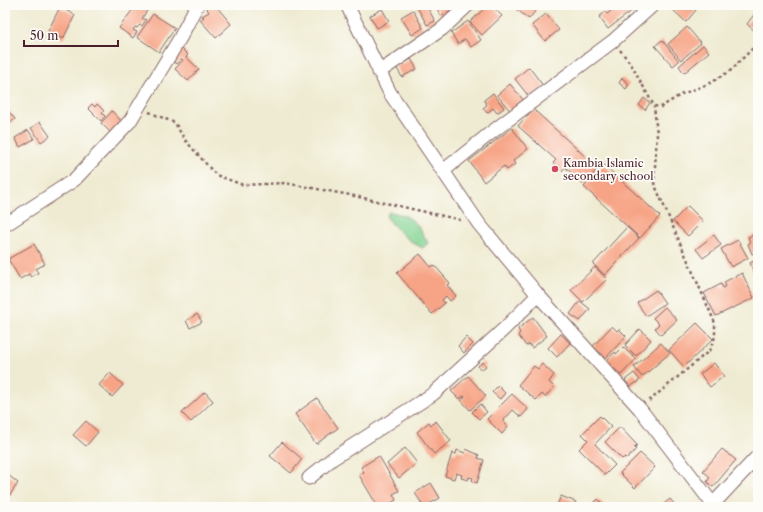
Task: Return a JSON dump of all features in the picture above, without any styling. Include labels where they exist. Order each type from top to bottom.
[{"type":"street","points":[[5,224],[74,180],[130,121],[180,38],[197,5]]},
{"type":"street","points":[[347,5],[390,93],[479,224],[538,295],[640,409],[714,506],[758,456]]},
{"type":"street","points":[[379,72],[442,29],[468,5]]},
{"type":"street","points":[[443,171],[488,135],[613,41],[653,5]]},
{"type":"street","points":[[309,478],[332,459],[433,394],[538,295]]},
{"type":"path","points":[[613,41],[631,64],[654,106],[657,134],[654,183],[715,323],[716,337],[709,351],[640,409]]},
{"type":"path","points":[[654,106],[661,107],[682,94],[708,84],[730,71],[757,44]]},
{"type":"path","points":[[138,108],[174,123],[185,140],[216,175],[243,185],[285,183],[350,195],[479,224]]},
{"type":"green space","points":[[389,212],[403,215],[413,221],[428,243],[423,248],[407,239],[386,216]]},
{"type":"building","points":[[136,5],[140,5],[147,11],[142,18],[146,20],[142,26],[140,25],[137,28],[135,27],[133,30],[137,32],[133,38],[119,28]]},
{"type":"building","points":[[211,5],[214,8],[216,6],[231,24],[216,38],[200,20],[204,17],[202,16],[209,12],[207,9]]},
{"type":"building","points":[[420,5],[426,5],[435,21],[427,25],[417,7]]},
{"type":"building","points":[[435,5],[456,5],[457,7],[441,16]]},
{"type":"building","points":[[488,5],[491,5],[502,16],[482,35],[470,22]]},
{"type":"building","points":[[519,5],[540,5],[529,19],[516,9]]},
{"type":"building","points":[[606,5],[638,6],[608,29],[599,17],[605,12],[607,14],[611,11]]},
{"type":"building","points":[[672,5],[691,5],[696,10],[686,22],[670,7]]},
{"type":"building","points":[[60,7],[75,15],[63,39],[48,31]]},
{"type":"building","points":[[382,9],[389,21],[377,28],[370,16]]},
{"type":"building","points":[[413,10],[423,28],[412,35],[401,17]]},
{"type":"building","points":[[756,12],[758,14],[758,34],[747,24]]},
{"type":"building","points":[[153,14],[175,28],[159,52],[137,37]]},
{"type":"building","points":[[546,14],[559,30],[545,41],[532,25]]},
{"type":"building","points":[[468,21],[481,40],[471,47],[465,39],[458,44],[451,33]]},
{"type":"building","points":[[687,27],[701,43],[681,60],[668,44]]},
{"type":"building","points":[[662,40],[679,61],[673,66],[655,46]]},
{"type":"building","points":[[703,45],[709,52],[684,73],[679,66]]},
{"type":"building","points":[[181,48],[188,55],[186,57],[199,69],[188,81],[175,69],[183,60],[181,59],[176,64],[171,59]]},
{"type":"building","points":[[411,59],[417,69],[402,77],[396,67]]},
{"type":"building","points":[[529,67],[544,87],[530,98],[515,79]]},
{"type":"building","points":[[622,78],[629,84],[626,89],[619,83]]},
{"type":"building","points":[[510,84],[525,102],[512,113],[497,95]]},
{"type":"building","points":[[493,93],[504,108],[497,113],[493,108],[487,113],[483,108],[487,105],[484,100]]},
{"type":"building","points":[[644,98],[650,103],[645,110],[639,105]]},
{"type":"building","points":[[92,104],[95,107],[97,104],[104,111],[102,113],[105,116],[101,121],[88,108]]},
{"type":"building","points":[[5,107],[15,119],[5,128]]},
{"type":"building","points":[[533,109],[598,168],[584,184],[565,167],[562,171],[553,163],[556,160],[518,126]]},
{"type":"building","points":[[112,111],[123,123],[112,134],[101,123]]},
{"type":"building","points":[[40,122],[50,136],[41,142],[31,128]]},
{"type":"building","points":[[512,128],[528,149],[513,161],[515,164],[507,170],[504,166],[484,182],[469,161]]},
{"type":"building","points":[[28,130],[34,139],[20,147],[15,138]]},
{"type":"building","points":[[604,165],[660,216],[640,238],[584,187]]},
{"type":"building","points":[[688,206],[703,221],[688,236],[673,221]]},
{"type":"building","points":[[627,227],[639,238],[605,275],[593,264]]},
{"type":"building","points":[[758,233],[758,252],[752,254],[748,244],[750,243],[748,237]]},
{"type":"building","points":[[714,235],[721,245],[703,258],[696,249]]},
{"type":"building","points":[[738,240],[748,258],[731,267],[721,249]]},
{"type":"building","points":[[34,244],[45,264],[36,269],[38,273],[31,277],[29,274],[20,279],[8,259]]},
{"type":"building","points":[[420,254],[431,267],[434,265],[450,283],[447,285],[456,296],[450,301],[446,296],[442,300],[445,303],[432,314],[397,273]]},
{"type":"building","points":[[758,259],[758,281],[750,263]]},
{"type":"building","points":[[595,267],[607,279],[583,302],[571,290]]},
{"type":"building","points":[[742,273],[754,298],[716,316],[704,293],[721,284],[723,288],[726,286],[724,282]]},
{"type":"building","points":[[656,290],[665,303],[646,316],[637,303]]},
{"type":"building","points":[[580,301],[590,309],[580,321],[570,314]]},
{"type":"building","points":[[665,307],[677,320],[661,335],[655,328],[659,324],[653,318]]},
{"type":"building","points":[[197,314],[202,322],[190,328],[186,321]]},
{"type":"building","points":[[533,317],[547,336],[532,348],[529,344],[526,346],[518,335],[520,333],[518,329]]},
{"type":"building","points":[[697,323],[713,339],[684,367],[669,350]]},
{"type":"building","points":[[612,326],[617,331],[619,329],[626,336],[606,358],[593,346]]},
{"type":"building","points":[[640,329],[651,340],[636,356],[625,345]]},
{"type":"building","points":[[561,334],[570,343],[557,357],[548,348]]},
{"type":"building","points":[[466,337],[473,344],[464,353],[458,346]]},
{"type":"building","points":[[661,343],[670,353],[642,377],[634,367]]},
{"type":"building","points":[[623,347],[636,359],[621,375],[606,361],[615,352],[616,354]]},
{"type":"building","points":[[483,362],[486,366],[481,370],[478,366]]},
{"type":"building","points":[[714,363],[724,376],[710,387],[700,374]]},
{"type":"building","points":[[542,364],[554,375],[549,382],[554,387],[545,397],[542,394],[536,400],[518,385],[534,366],[538,369]]},
{"type":"building","points":[[110,373],[123,385],[112,397],[99,385]]},
{"type":"building","points":[[634,373],[640,380],[630,387],[625,380]]},
{"type":"building","points":[[468,376],[486,396],[470,410],[461,400],[465,397],[464,396],[459,399],[451,391]]},
{"type":"building","points":[[498,386],[505,393],[500,399],[492,392]]},
{"type":"building","points":[[205,392],[213,401],[191,422],[182,413]]},
{"type":"building","points":[[512,394],[528,409],[521,417],[513,410],[503,421],[508,427],[502,434],[487,419]]},
{"type":"building","points":[[317,398],[338,428],[316,444],[295,414]]},
{"type":"building","points":[[480,404],[487,412],[479,419],[472,412]]},
{"type":"building","points":[[600,416],[611,427],[595,444],[615,465],[605,475],[579,449],[588,440],[582,434]]},
{"type":"building","points":[[86,421],[98,432],[86,446],[73,435]]},
{"type":"building","points":[[436,421],[451,441],[434,454],[417,432],[429,422],[431,425]]},
{"type":"building","points":[[620,427],[637,445],[634,448],[636,449],[627,459],[625,457],[622,459],[605,442]]},
{"type":"building","points":[[282,442],[302,459],[291,473],[270,456]]},
{"type":"building","points":[[405,448],[417,463],[399,478],[387,464]]},
{"type":"building","points":[[466,449],[479,455],[478,458],[484,460],[477,483],[472,481],[473,478],[469,477],[468,480],[461,478],[462,475],[456,473],[454,479],[445,476],[452,453],[456,454],[457,450],[465,453]]},
{"type":"building","points":[[722,449],[736,460],[713,487],[707,482],[710,477],[703,471]]},
{"type":"building","points":[[640,453],[655,467],[635,488],[620,473]]},
{"type":"building","points":[[379,456],[399,491],[393,494],[396,500],[388,505],[389,507],[378,507],[359,475],[364,472],[361,467]]},
{"type":"building","points":[[7,474],[18,483],[10,495],[5,492],[5,477]]},
{"type":"building","points":[[431,483],[440,498],[424,507],[415,493]]},
{"type":"building","points":[[561,496],[576,502],[573,507],[556,507]]},
{"type":"building","points":[[598,499],[606,507],[590,507]]},
{"type":"building","points":[[670,499],[677,507],[660,507]]},
{"type":"place","name":"Kambia Islamic secondary school","points":[[555,169]]}]
